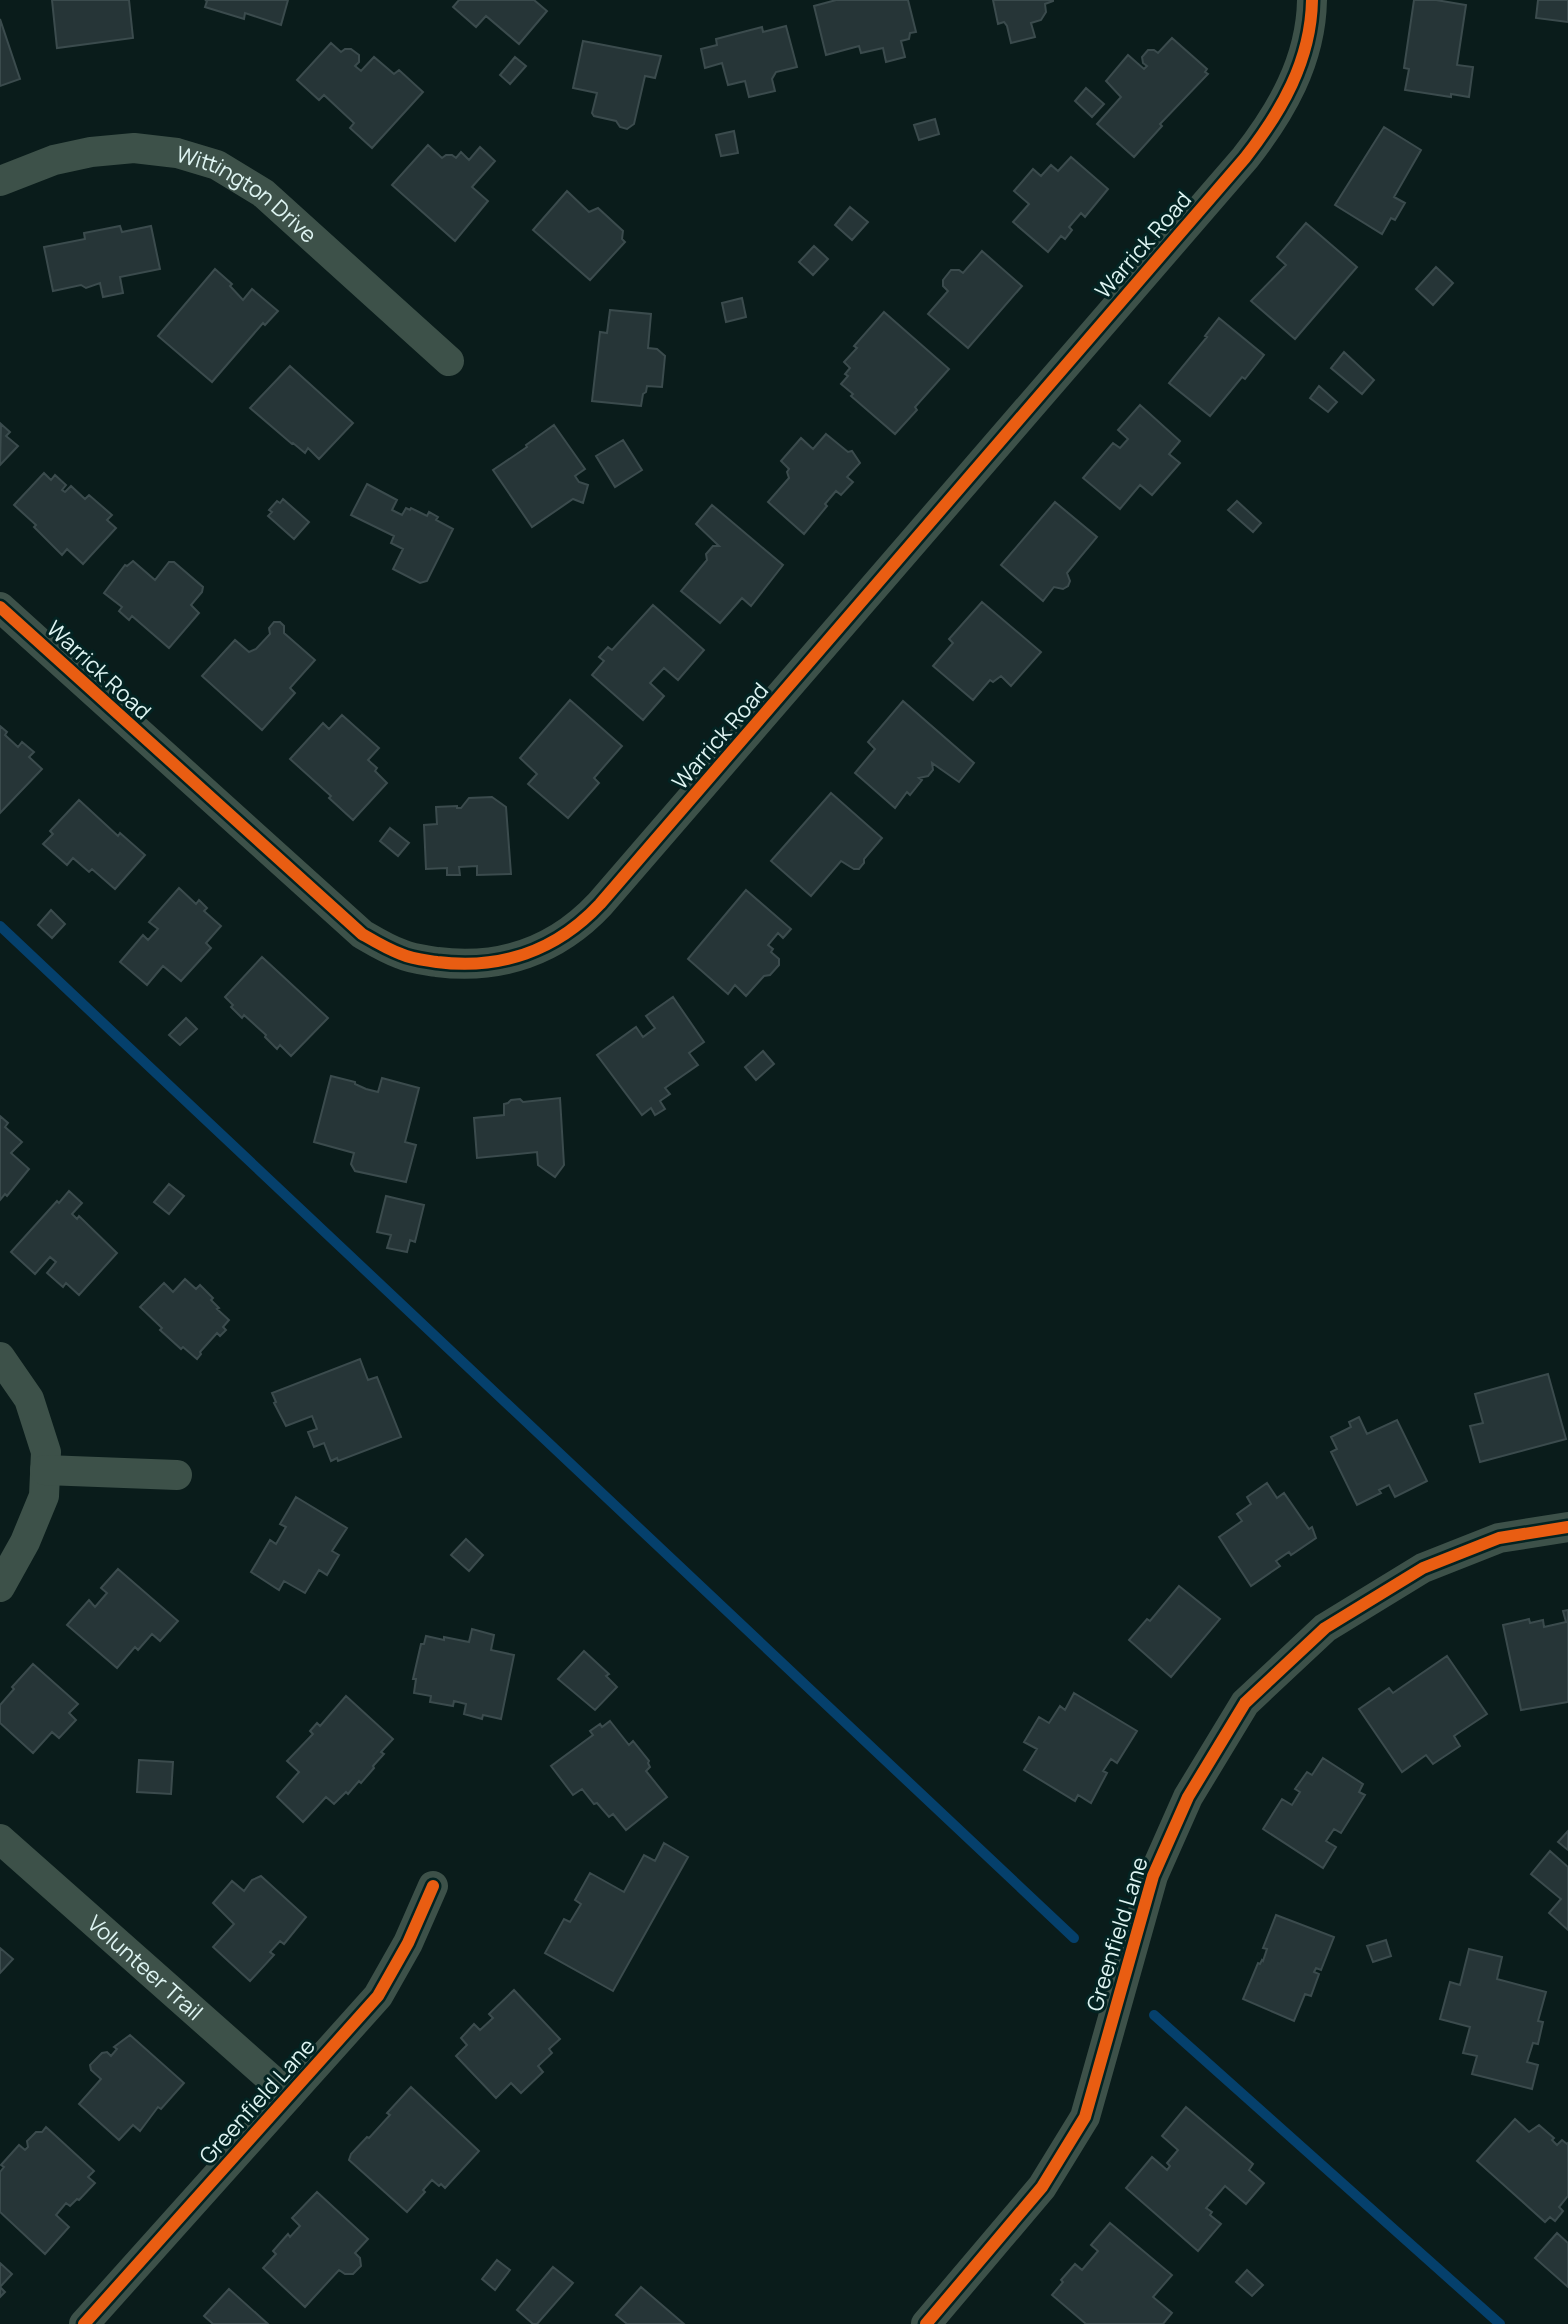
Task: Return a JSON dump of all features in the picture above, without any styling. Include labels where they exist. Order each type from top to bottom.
[{"type":"street","name":"Warrick Road","points":[[0,607],[362,934],[400,954],[463,965],[505,961],[540,949],[585,920],[600,904],[1245,158],[1274,121],[1293,85],[1307,39],[1312,0]]},
{"type":"street","name":"Wittington Drive","points":[[0,181],[54,160],[91,152],[134,148],[177,153],[217,165],[263,193],[449,361]]},
{"type":"street","points":[[0,1357],[29,1399],[46,1452],[44,1496],[25,1542],[0,1587]]},
{"type":"street","points":[[45,1470],[177,1475]]},
{"type":"street","name":"Greenfield Lane","points":[[926,2324],[1042,2187],[1085,2117],[1153,1876],[1188,1797],[1245,1703],[1325,1628],[1423,1568],[1499,1538],[1568,1527]]},
{"type":"street","name":"Volunteer Trail","points":[[0,1839],[289,2095]]},
{"type":"street","name":"Greenfield Lane","points":[[84,2324],[378,1996],[408,1943],[433,1886]]},
{"type":"building","points":[[52,0],[129,0],[133,38],[57,48]]},
{"type":"building","points":[[205,0],[288,0],[281,25],[245,13],[244,19],[205,7]]},
{"type":"building","points":[[459,0],[534,0],[547,11],[519,44],[486,16],[476,27],[453,7]]},
{"type":"building","points":[[836,0],[908,0],[916,32],[910,33],[909,39],[901,41],[905,57],[886,62],[883,48],[861,53],[859,46],[826,55],[814,6]]},
{"type":"building","points":[[993,0],[1053,1],[1045,4],[1046,12],[1041,20],[1031,23],[1035,37],[1011,43],[1007,26],[1004,22],[998,24]]},
{"type":"building","points":[[1414,0],[1466,5],[1457,65],[1473,67],[1469,97],[1405,90],[1409,69],[1404,68]]},
{"type":"building","points":[[1538,0],[1568,0],[1568,22],[1536,18]]},
{"type":"building","points":[[0,19],[20,79],[0,86]]},
{"type":"building","points":[[786,26],[797,67],[776,72],[772,79],[775,91],[749,97],[745,81],[728,85],[722,63],[705,68],[701,49],[717,45],[716,39],[762,27],[763,32]]},
{"type":"building","points":[[1172,38],[1207,69],[1205,72],[1208,74],[1160,124],[1162,126],[1134,157],[1097,124],[1121,97],[1106,81],[1128,55],[1144,69],[1147,66],[1142,57],[1148,50],[1158,53]]},
{"type":"building","points":[[583,41],[661,56],[655,78],[645,76],[634,124],[627,129],[620,127],[616,121],[594,116],[597,93],[573,88]]},
{"type":"building","points":[[331,43],[341,52],[351,49],[359,55],[355,66],[361,71],[374,57],[394,74],[399,70],[423,92],[372,148],[350,128],[354,123],[324,95],[319,100],[297,80]]},
{"type":"building","points":[[515,57],[526,66],[510,84],[500,75]]},
{"type":"building","points":[[1086,88],[1104,104],[1092,117],[1075,101]]},
{"type":"building","points":[[935,119],[939,134],[919,140],[914,125]]},
{"type":"building","points":[[1384,127],[1421,150],[1394,197],[1405,203],[1382,234],[1335,205]]},
{"type":"building","points":[[734,131],[738,153],[721,156],[716,135]]},
{"type":"building","points":[[428,145],[442,158],[452,155],[456,158],[461,152],[469,160],[480,147],[495,161],[472,187],[488,201],[455,241],[392,185]]},
{"type":"building","points":[[1071,157],[1108,189],[1085,217],[1081,213],[1069,227],[1072,230],[1065,239],[1061,236],[1048,252],[1013,222],[1029,204],[1014,191],[1033,169],[1041,176],[1051,165],[1058,171]]},
{"type":"building","points":[[567,191],[589,212],[598,208],[623,231],[622,239],[625,242],[590,280],[533,230]]},
{"type":"building","points":[[850,207],[868,222],[852,240],[835,225]]},
{"type":"building","points":[[1306,223],[1357,267],[1295,339],[1251,301],[1286,265],[1277,257]]},
{"type":"building","points":[[120,226],[122,232],[151,226],[160,269],[120,277],[123,293],[103,297],[100,283],[86,288],[81,285],[53,291],[44,247],[85,239],[84,233]]},
{"type":"building","points":[[814,246],[828,259],[813,275],[799,262]]},
{"type":"building","points":[[982,251],[1022,286],[968,348],[928,314],[948,291],[943,286],[943,280],[951,270],[963,273]]},
{"type":"building","points":[[1436,267],[1453,283],[1433,305],[1416,289]]},
{"type":"building","points":[[215,269],[232,284],[230,286],[243,300],[252,289],[278,311],[265,325],[263,323],[212,382],[158,336]]},
{"type":"building","points":[[742,298],[746,317],[726,322],[722,303]]},
{"type":"building","points":[[610,310],[651,314],[648,348],[657,349],[665,356],[662,387],[647,386],[641,406],[592,401],[600,332],[607,333]]},
{"type":"building","points":[[884,312],[949,369],[895,434],[841,384],[850,368],[844,362]]},
{"type":"building","points":[[1219,318],[1264,355],[1210,416],[1169,383]]},
{"type":"building","points":[[1344,352],[1374,380],[1362,394],[1331,368]]},
{"type":"building","points":[[290,366],[353,423],[319,459],[308,448],[305,453],[292,444],[250,408]]},
{"type":"building","points":[[1319,386],[1337,402],[1328,412],[1310,398]]},
{"type":"building","points":[[1140,405],[1180,441],[1169,454],[1180,463],[1152,495],[1140,485],[1120,509],[1083,478],[1113,443],[1120,448],[1128,439],[1118,430]]},
{"type":"building","points":[[1,424],[10,432],[6,436],[18,446],[0,465]]},
{"type":"building","points":[[554,425],[585,469],[575,476],[579,482],[588,485],[583,503],[573,499],[532,527],[493,470]]},
{"type":"building","points":[[826,434],[848,452],[852,451],[860,463],[847,477],[853,482],[841,495],[836,491],[804,534],[768,502],[789,478],[789,469],[781,461],[801,438],[813,449]]},
{"type":"building","points":[[623,440],[642,470],[615,487],[596,456]]},
{"type":"building","points":[[44,473],[51,480],[55,475],[66,485],[62,490],[65,492],[71,486],[85,499],[89,495],[112,515],[107,520],[116,528],[83,564],[67,549],[62,555],[14,505]]},
{"type":"building","points":[[367,484],[397,500],[392,510],[402,515],[406,508],[427,516],[429,512],[438,517],[436,520],[453,529],[427,581],[420,583],[393,569],[403,549],[391,543],[394,536],[351,515]]},
{"type":"building","points":[[283,499],[309,522],[294,539],[268,516],[272,512],[269,510]]},
{"type":"building","points":[[1237,501],[1261,523],[1253,532],[1228,510]]},
{"type":"building","points":[[1055,502],[1097,537],[1067,573],[1068,586],[1063,589],[1054,587],[1043,601],[1001,565]]},
{"type":"building","points":[[712,505],[783,565],[751,606],[742,598],[720,623],[681,591],[707,560],[706,554],[713,546],[719,546],[696,524]]},
{"type":"building","points":[[133,561],[155,580],[169,562],[174,562],[203,587],[191,605],[199,613],[169,648],[132,616],[129,620],[119,611],[122,607],[104,593],[125,565]]},
{"type":"building","points":[[982,602],[1041,652],[1011,686],[1001,676],[993,682],[990,680],[973,700],[933,666],[953,643],[949,639]]},
{"type":"building","points":[[653,605],[704,650],[678,680],[664,668],[650,683],[664,696],[643,720],[592,675],[604,661],[599,657],[608,647],[612,650]]},
{"type":"building","points":[[274,622],[280,622],[284,633],[315,660],[290,688],[295,693],[262,730],[202,676],[235,640],[249,652],[256,649],[270,634],[269,628]]},
{"type":"building","points":[[570,700],[622,746],[594,778],[599,783],[568,818],[528,784],[537,774],[520,758]]},
{"type":"building","points":[[903,701],[974,763],[959,782],[932,763],[933,770],[928,776],[919,778],[922,780],[910,795],[907,792],[895,808],[855,773],[875,749],[868,742]]},
{"type":"building","points":[[342,715],[379,748],[368,760],[387,783],[353,820],[290,759],[323,723],[329,729]]},
{"type":"building","points":[[0,726],[18,747],[22,742],[34,752],[29,757],[42,769],[0,813]]},
{"type":"building","points":[[831,793],[882,838],[859,869],[841,861],[811,896],[771,861]]},
{"type":"building","points":[[492,797],[506,807],[511,874],[477,875],[477,866],[459,867],[460,875],[447,875],[447,868],[426,869],[424,825],[437,824],[436,807],[461,808],[469,798]]},
{"type":"building","points":[[79,800],[118,836],[120,833],[145,855],[115,889],[92,869],[89,872],[73,858],[67,865],[43,844],[53,834],[50,831]]},
{"type":"building","points":[[390,828],[409,843],[398,856],[380,841]]},
{"type":"building","points":[[179,888],[196,904],[199,900],[207,908],[204,911],[221,926],[206,943],[211,948],[181,981],[163,966],[147,985],[120,962],[143,935],[148,940],[158,929],[149,922]]},
{"type":"building","points":[[746,890],[791,929],[783,938],[778,933],[768,945],[779,959],[779,965],[746,996],[735,985],[728,994],[688,959]]},
{"type":"building","points":[[51,910],[65,924],[52,938],[38,925]]},
{"type":"building","points":[[262,957],[328,1018],[291,1056],[280,1045],[277,1049],[244,1015],[242,1018],[225,997]]},
{"type":"building","points":[[673,997],[704,1042],[689,1053],[698,1065],[665,1088],[670,1094],[660,1101],[665,1109],[655,1115],[651,1108],[642,1115],[597,1055],[636,1027],[643,1037],[655,1028],[646,1016]]},
{"type":"building","points":[[186,1018],[197,1029],[180,1045],[169,1035]]},
{"type":"building","points":[[763,1051],[774,1064],[756,1080],[745,1067]]},
{"type":"building","points":[[331,1076],[378,1092],[382,1078],[419,1088],[405,1142],[416,1145],[406,1182],[355,1171],[351,1164],[354,1153],[314,1142]]},
{"type":"building","points":[[560,1098],[564,1165],[555,1177],[538,1165],[537,1152],[477,1158],[474,1118],[504,1115],[504,1104],[511,1100],[520,1099],[523,1102]]},
{"type":"building","points":[[0,1116],[8,1123],[5,1127],[22,1142],[11,1153],[29,1169],[0,1200]]},
{"type":"building","points":[[169,1184],[184,1196],[169,1214],[154,1202]]},
{"type":"building","points":[[69,1191],[82,1203],[72,1214],[77,1219],[79,1216],[117,1253],[79,1295],[66,1283],[63,1287],[47,1273],[56,1262],[50,1257],[35,1274],[11,1252]]},
{"type":"building","points":[[386,1196],[424,1205],[415,1242],[410,1240],[407,1252],[387,1248],[391,1235],[377,1232]]},
{"type":"building","points":[[185,1279],[196,1289],[200,1285],[229,1320],[223,1327],[226,1330],[220,1336],[217,1333],[197,1359],[160,1330],[162,1328],[140,1307],[164,1283],[173,1292]]},
{"type":"building","points":[[360,1359],[368,1380],[377,1377],[401,1437],[331,1461],[324,1443],[314,1447],[308,1432],[317,1429],[312,1416],[286,1426],[272,1393]]},
{"type":"building","points":[[1548,1374],[1566,1439],[1480,1462],[1470,1426],[1483,1423],[1475,1394]]},
{"type":"building","points":[[1359,1417],[1367,1434],[1397,1420],[1427,1481],[1395,1497],[1389,1485],[1379,1490],[1381,1493],[1357,1505],[1331,1452],[1337,1449],[1331,1437],[1351,1427],[1349,1422]]},
{"type":"building","points":[[1267,1483],[1277,1498],[1284,1493],[1309,1529],[1312,1527],[1316,1538],[1276,1561],[1280,1566],[1251,1586],[1219,1537],[1242,1521],[1237,1514],[1251,1504],[1247,1497]]},
{"type":"building","points":[[296,1497],[347,1528],[332,1551],[339,1555],[327,1575],[319,1570],[305,1593],[284,1581],[279,1590],[251,1572],[270,1540],[276,1544],[286,1527],[280,1524]]},
{"type":"building","points":[[466,1539],[483,1555],[469,1571],[451,1555]]},
{"type":"building","points":[[118,1569],[178,1621],[160,1641],[152,1634],[138,1650],[135,1647],[117,1668],[67,1625],[89,1600],[95,1607],[107,1593],[101,1588]]},
{"type":"building","points":[[1179,1586],[1220,1619],[1171,1677],[1129,1640],[1147,1619],[1150,1621]]},
{"type":"building","points":[[1568,1610],[1568,1702],[1521,1710],[1503,1625],[1529,1619],[1530,1623],[1543,1620],[1544,1627],[1566,1622],[1563,1611]]},
{"type":"building","points":[[472,1629],[494,1635],[491,1650],[514,1655],[501,1719],[483,1715],[482,1719],[464,1714],[466,1704],[454,1701],[453,1706],[430,1702],[431,1696],[414,1693],[416,1679],[413,1679],[421,1644],[424,1644],[426,1636],[469,1642]]},
{"type":"building","points":[[584,1651],[609,1674],[606,1676],[617,1687],[595,1710],[558,1679]]},
{"type":"building","points":[[1447,1656],[1487,1714],[1454,1736],[1460,1746],[1433,1764],[1426,1755],[1402,1772],[1359,1709],[1389,1688],[1393,1693]]},
{"type":"building","points":[[33,1664],[78,1704],[69,1713],[76,1720],[59,1738],[52,1732],[33,1753],[0,1723],[0,1705]]},
{"type":"building","points":[[1074,1693],[1137,1731],[1117,1763],[1111,1759],[1103,1771],[1107,1773],[1091,1803],[1078,1795],[1075,1801],[1024,1770],[1037,1749],[1024,1742],[1039,1717],[1049,1723],[1060,1706],[1065,1710]]},
{"type":"building","points":[[346,1696],[393,1739],[361,1783],[359,1781],[334,1804],[326,1797],[303,1822],[277,1797],[299,1772],[287,1761],[313,1734],[310,1731],[317,1723],[320,1726]]},
{"type":"building","points":[[610,1721],[629,1745],[633,1741],[649,1761],[650,1767],[646,1771],[667,1797],[626,1830],[613,1814],[609,1817],[582,1789],[573,1795],[551,1766],[593,1735],[590,1731]]},
{"type":"building","points":[[1323,1758],[1363,1784],[1359,1792],[1365,1795],[1341,1833],[1334,1829],[1326,1841],[1336,1847],[1323,1868],[1263,1829],[1282,1799],[1292,1805],[1300,1792],[1295,1789],[1307,1772],[1312,1775]]},
{"type":"building","points":[[139,1760],[173,1762],[171,1794],[137,1792]]},
{"type":"building","points":[[1568,1831],[1568,1850],[1558,1842]]},
{"type":"building","points":[[664,1843],[688,1857],[613,1991],[545,1953],[564,1919],[570,1922],[581,1904],[575,1900],[590,1873],[624,1892],[644,1855],[655,1861]]},
{"type":"building","points":[[1550,1851],[1568,1867],[1568,1930],[1549,1913],[1561,1899],[1531,1874]]},
{"type":"building","points":[[261,1876],[306,1917],[284,1944],[280,1941],[270,1952],[274,1955],[250,1981],[213,1947],[234,1924],[213,1903],[232,1881],[244,1891],[252,1880]]},
{"type":"building","points":[[1276,1915],[1334,1937],[1321,1970],[1316,1968],[1314,1972],[1319,1974],[1311,1996],[1305,1994],[1294,2021],[1243,1999],[1258,1963],[1263,1961],[1267,1949],[1263,1948]]},
{"type":"building","points":[[1386,1940],[1391,1956],[1373,1962],[1367,1946]]},
{"type":"building","points":[[0,1948],[13,1959],[0,1973]]},
{"type":"building","points":[[1469,1949],[1502,1957],[1497,1979],[1546,1992],[1538,2021],[1543,2022],[1538,2044],[1533,2043],[1527,2062],[1538,2065],[1532,2089],[1472,2074],[1477,2056],[1463,2053],[1470,2027],[1440,2019],[1450,1982],[1460,1985]]},
{"type":"building","points":[[514,1990],[560,2039],[549,2049],[552,2053],[538,2066],[543,2072],[521,2093],[511,2083],[496,2098],[456,2056],[467,2045],[461,2038],[474,2024],[480,2030],[493,2018],[489,2014]]},
{"type":"building","points":[[130,2035],[184,2083],[161,2109],[158,2107],[140,2131],[133,2125],[119,2140],[79,2104],[101,2079],[90,2065],[102,2053],[107,2052],[111,2056],[117,2049],[114,2047]]},
{"type":"building","points":[[411,2087],[479,2151],[445,2188],[432,2180],[407,2212],[349,2160]]},
{"type":"building","points":[[1186,2107],[1253,2164],[1249,2170],[1264,2183],[1246,2204],[1225,2186],[1206,2208],[1221,2224],[1198,2251],[1126,2188],[1152,2157],[1167,2170],[1170,2166],[1167,2163],[1178,2150],[1162,2136]]},
{"type":"building","points":[[1515,2119],[1529,2132],[1539,2125],[1554,2138],[1552,2140],[1557,2145],[1562,2140],[1568,2143],[1568,2196],[1559,2207],[1563,2211],[1555,2221],[1550,2217],[1545,2222],[1477,2161]]},
{"type":"building","points":[[46,2127],[94,2171],[88,2177],[95,2183],[79,2200],[70,2206],[66,2203],[56,2215],[69,2227],[45,2254],[0,2212],[0,2172],[4,2167],[1,2165],[19,2145],[25,2150],[27,2141]]},
{"type":"building","points":[[317,2192],[368,2239],[355,2253],[360,2258],[361,2266],[353,2274],[339,2270],[305,2307],[263,2268],[276,2254],[273,2251],[300,2226],[292,2218]]},
{"type":"building","points":[[1110,2223],[1172,2275],[1153,2297],[1172,2313],[1163,2324],[1086,2324],[1052,2295],[1075,2264],[1082,2270],[1098,2251],[1091,2245]]},
{"type":"building","points":[[1557,2233],[1568,2243],[1568,2287],[1535,2258]]},
{"type":"building","points":[[497,2260],[510,2270],[495,2290],[482,2279]]},
{"type":"building","points":[[0,2263],[12,2274],[0,2287]]},
{"type":"building","points":[[553,2267],[573,2283],[537,2324],[533,2324],[517,2310]]},
{"type":"building","points":[[1247,2270],[1263,2285],[1252,2296],[1236,2282]]},
{"type":"building","points":[[641,2287],[684,2324],[627,2324],[616,2315]]},
{"type":"building","points":[[229,2289],[268,2324],[213,2324],[204,2316]]},
{"type":"waterway","points":[[0,926],[1074,1938]]},
{"type":"waterway","points":[[1154,2015],[1500,2324]]},
{"type":"cycle path","points":[[0,607],[362,934],[410,957],[460,964],[505,960],[546,945],[565,934],[600,904],[1245,158],[1292,85],[1306,44],[1312,0]]},
{"type":"cycle path","points":[[926,2324],[1042,2187],[1085,2117],[1153,1876],[1188,1797],[1245,1703],[1325,1628],[1423,1568],[1499,1538],[1568,1527]]},
{"type":"cycle path","points":[[84,2324],[378,1996],[408,1943],[433,1886]]}]
